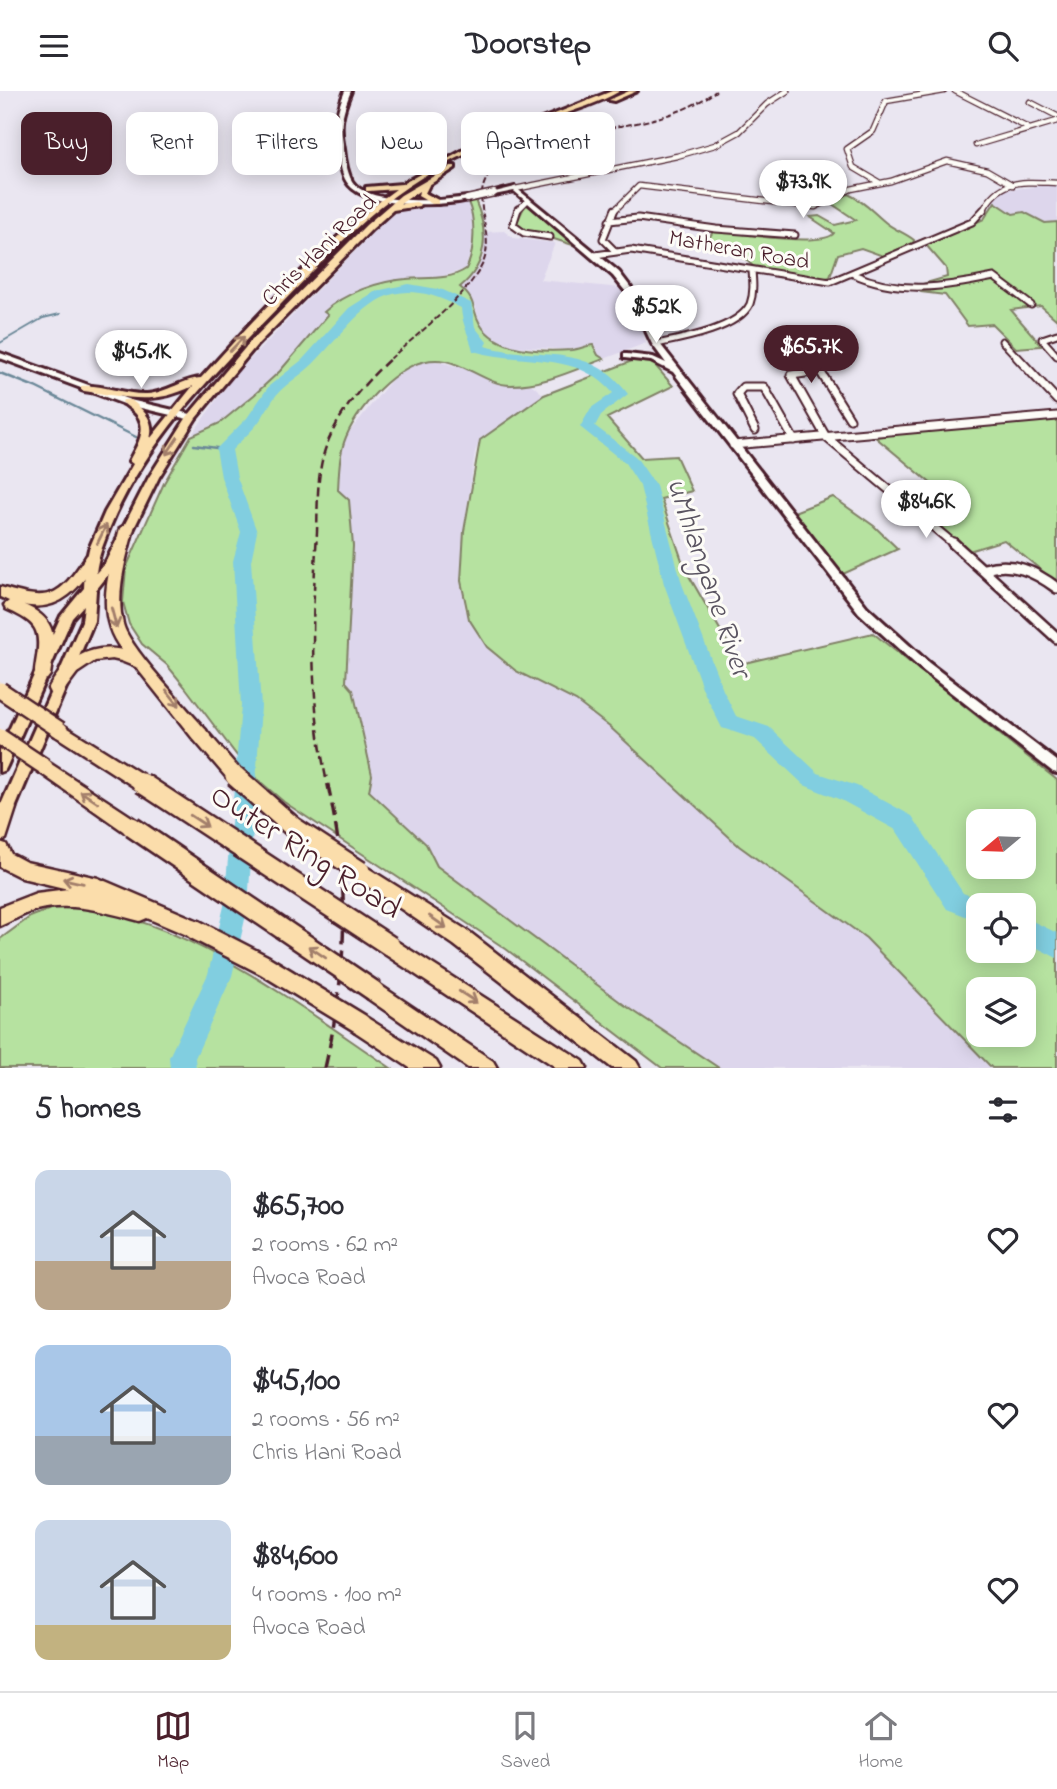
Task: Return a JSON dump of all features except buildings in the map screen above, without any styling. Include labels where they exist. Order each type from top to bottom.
[{"type":"highway","points":[[127,528],[114,578],[111,610],[121,639],[178,705],[228,772],[277,818],[461,938],[629,1068]]},
{"type":"highway","points":[[0,592],[26,601],[50,601],[76,583],[92,558]]},
{"type":"highway","points":[[0,600],[36,615],[45,627],[48,638],[42,675]]},
{"type":"highway","points":[[57,689],[68,670],[94,655],[117,654],[142,664]]},
{"type":"highway","name":"Outer Ring Road","points":[[0,690],[576,1068]]},
{"type":"highway","points":[[0,737],[486,1068]]},
{"type":"highway","points":[[0,833],[7,807]]},
{"type":"highway","points":[[0,850],[5,860],[22,870],[98,887],[187,926],[264,965],[429,1068]]},
{"type":"highway","points":[[0,917],[29,902],[62,895],[99,901],[187,926]]},
{"type":"main road","name":"Chris Hani Road","points":[[129,481],[175,413],[205,377],[362,218],[389,196],[474,149],[617,91]]},
{"type":"main road","name":"Chris Hani Road","points":[[0,767],[67,616],[110,565],[167,454],[192,417],[253,344],[402,199],[480,155],[634,91]]},
{"type":"main road","points":[[427,183],[421,194],[435,202]]},
{"type":"main road","points":[[362,218],[372,200],[367,191],[407,184]]},
{"type":"main road","points":[[389,209],[416,204]]},
{"type":"main road","points":[[84,388],[147,397],[173,391],[205,377]]},
{"type":"main road","points":[[0,825],[88,621],[92,558],[129,481],[148,426],[141,413],[127,402]]},
{"type":"street","points":[[348,91],[338,126],[349,182],[367,191],[416,204],[439,205],[715,145],[739,132],[767,104],[787,91]]},
{"type":"street","points":[[880,183],[853,167],[847,153],[849,147],[873,131],[886,101],[944,91]]},
{"type":"street","points":[[955,91],[1028,128]]},
{"type":"street","points":[[1030,102],[1057,118]]},
{"type":"street","points":[[976,145],[1057,118]]},
{"type":"street","points":[[614,250],[602,236],[629,192],[639,186],[808,208],[820,206],[851,189],[880,183],[947,161],[987,170],[1013,185],[1057,183]]},
{"type":"street","name":"Matheran Road","points":[[595,255],[614,250],[631,250],[824,282],[853,274],[972,222],[985,212],[993,193],[1013,185]]},
{"type":"street","points":[[515,189],[616,274],[634,297],[656,344],[676,371],[872,619],[925,666],[1057,768]]},
{"type":"street","points":[[402,199],[435,202],[463,200]]},
{"type":"street","points":[[528,200],[518,208],[513,225],[524,233],[550,237]]},
{"type":"street","points":[[609,221],[638,218],[716,229],[795,235]]},
{"type":"street","points":[[656,344],[681,339],[741,316],[752,296],[752,271]]},
{"type":"street","points":[[853,274],[883,287],[921,289],[994,277],[1031,305]]},
{"type":"street","points":[[1057,334],[1042,339],[1057,356]]},
{"type":"street","points":[[1002,341],[1057,400]]},
{"type":"street","points":[[0,355],[127,402],[192,417]]},
{"type":"street","points":[[627,356],[653,359],[676,371]]},
{"type":"street","points":[[850,419],[820,371],[792,373],[791,377],[826,437],[984,569],[1057,638]]},
{"type":"street","points":[[755,430],[737,394],[743,387],[759,384],[764,387],[794,440]]},
{"type":"street","points":[[733,445],[1057,416]]},
{"type":"street","points":[[984,569],[998,566],[1027,568],[1057,588]]},
{"type":"shaded area","points":[[1057,184],[1057,252],[989,208],[994,198],[1006,190]]},
{"type":"shaded area","points":[[468,202],[472,211],[473,241],[466,269],[325,312],[328,314],[280,371],[220,423],[191,436],[232,378],[391,214],[408,208]]},
{"type":"shaded area","points":[[504,231],[513,238],[555,243],[540,280],[621,288],[635,312],[646,343],[604,359],[598,355],[595,346],[571,350],[513,346],[496,342],[480,324],[475,305],[459,287],[483,258],[484,232]]},
{"type":"shaded area","points":[[433,360],[474,371],[501,385],[531,384],[544,395],[480,440],[475,452],[464,531],[461,581],[465,609],[479,637],[495,655],[516,671],[576,701],[611,728],[739,846],[866,938],[966,1041],[966,1047],[972,1047],[992,1068],[719,1068],[623,1004],[437,866],[426,844],[369,791],[346,682],[353,546],[349,500],[338,490],[339,459],[346,436],[393,378],[413,364]]},
{"type":"green space","points":[[848,194],[914,240],[913,243],[883,256],[861,248],[838,254],[830,277],[822,279],[755,268],[730,245],[708,240],[714,230],[778,238],[827,237],[834,233],[810,217],[819,216],[835,225],[856,220],[832,204]]},
{"type":"green space","points":[[475,200],[480,212],[483,247],[476,268],[460,287],[471,301],[480,324],[497,340],[509,345],[547,351],[572,350],[593,345],[598,355],[604,359],[547,380],[511,385],[495,382],[446,361],[431,360],[415,364],[386,383],[353,424],[342,450],[338,490],[349,500],[353,546],[346,682],[353,690],[372,775],[369,791],[426,844],[437,866],[623,1004],[719,1068],[662,1068],[506,949],[284,802],[250,773],[185,687],[167,665],[142,644],[129,624],[123,602],[126,568],[164,483],[191,436],[220,423],[254,395],[280,371],[328,315],[324,312],[341,299],[385,282],[444,277],[466,269],[473,236],[468,202]]},
{"type":"green space","points":[[995,202],[1013,214],[1024,212],[1045,223],[1057,222],[1057,320],[1041,306],[1011,310],[1042,346],[1016,348],[992,324],[968,326],[945,295],[921,292],[912,287],[947,277],[946,268],[926,245],[984,219]]},
{"type":"green space","points":[[526,203],[576,246],[519,228],[517,222]]},
{"type":"green space","points":[[644,360],[654,364],[673,386],[607,418],[642,458],[676,456],[692,491],[661,499],[685,569],[740,664],[873,633],[1057,780],[1057,1068],[992,1068],[972,1047],[1036,1047],[1036,977],[966,977],[966,1041],[866,938],[739,846],[611,728],[576,701],[516,671],[487,647],[469,619],[461,581],[464,531],[480,440],[544,395],[632,361]]},
{"type":"green space","points":[[1057,419],[1057,583],[1004,540],[969,551],[917,507],[946,496],[874,436]]},
{"type":"green space","points":[[833,497],[874,526],[898,549],[843,574],[794,512]]},
{"type":"green space","points":[[53,908],[96,910],[141,922],[186,940],[274,989],[391,1068],[0,1068],[0,939],[30,917]]},
{"type":"waterway","name":"uMhlangane River","points":[[183,1068],[182,1057],[220,976],[236,906],[251,706],[242,561],[249,532],[229,477],[224,449],[252,421],[274,389],[307,363],[353,311],[381,293],[395,289],[424,289],[453,298],[467,306],[469,327],[480,342],[478,348],[497,354],[574,361],[607,377],[621,394],[596,411],[587,427],[631,460],[648,486],[673,584],[713,690],[729,722],[762,733],[811,779],[849,793],[904,823],[955,901],[966,905]]},
{"type":"waterway","points":[[0,343],[43,318],[60,314]]},
{"type":"waterway","points":[[0,373],[35,387],[136,437]]},
{"type":"waterway","points":[[194,445],[224,449]]},
{"type":"waterway","name":"uMhlangane River","points":[[1036,935],[1057,946]]},
{"type":"railway","points":[[390,359],[454,302],[476,276],[486,250],[481,199],[483,187],[500,163],[523,149],[548,140],[662,117],[690,106],[716,91]]},
{"type":"railway","points":[[326,778],[317,717],[313,655],[320,472],[325,448],[342,415],[365,384],[390,359]]},
{"type":"railway","points":[[325,1068],[339,992],[344,922],[339,852],[326,776]]}]
